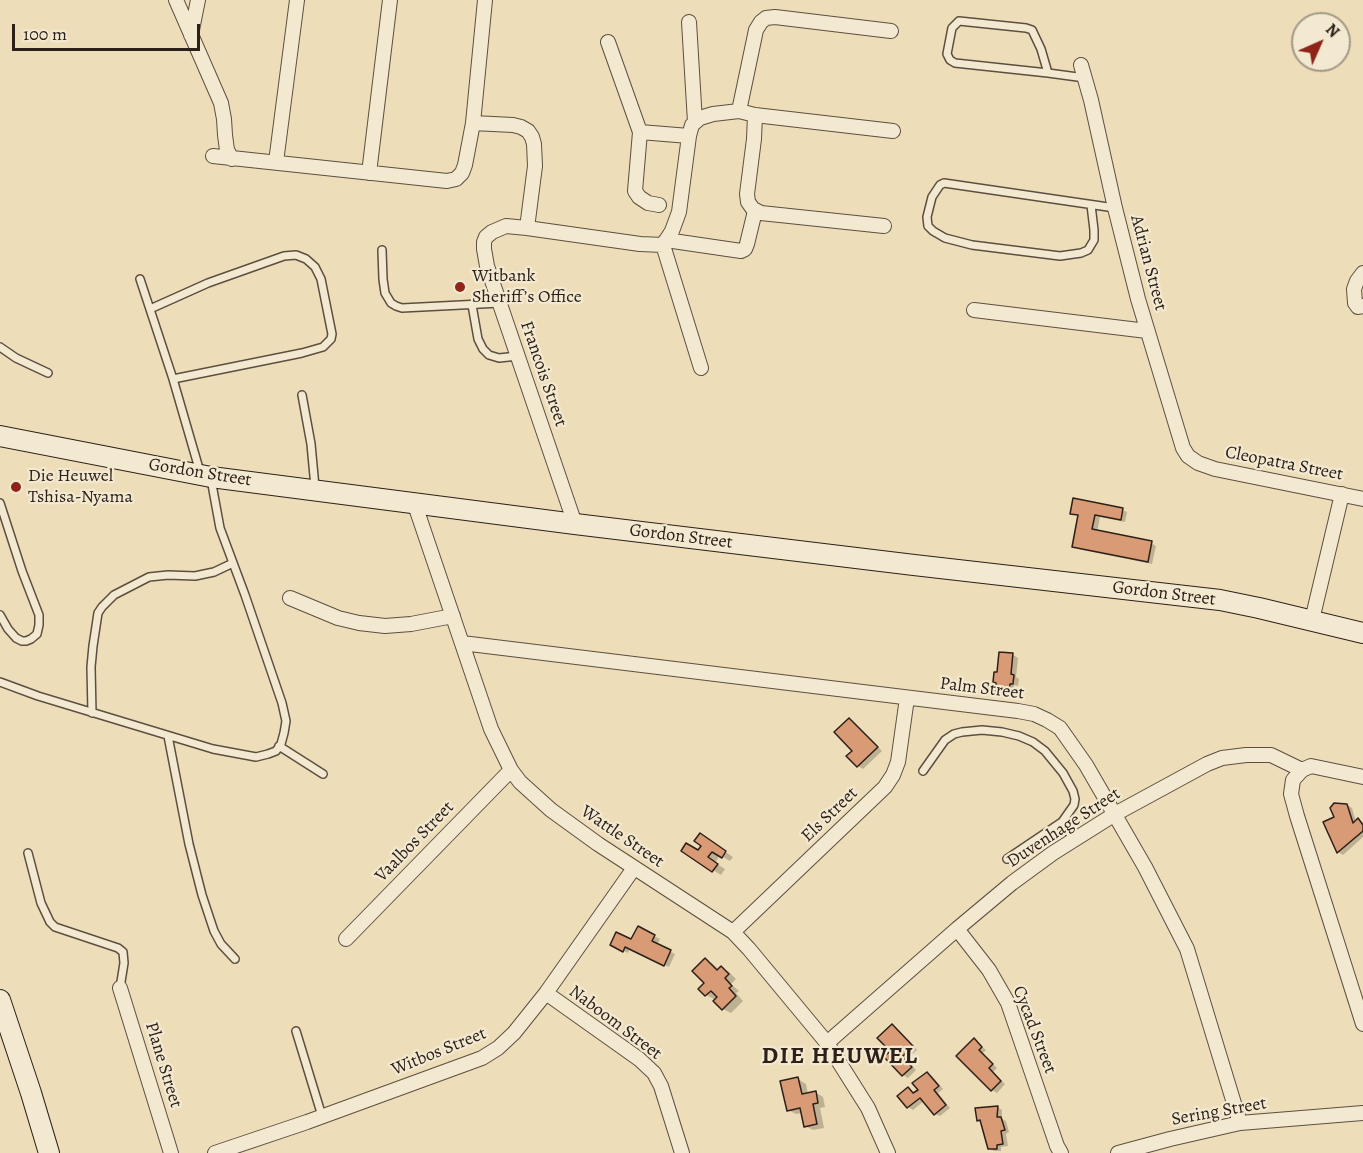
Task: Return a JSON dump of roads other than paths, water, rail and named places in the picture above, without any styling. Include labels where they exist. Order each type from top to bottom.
[{"type":"street","points":[[176,0],[221,103],[227,150],[232,159]]},
{"type":"street","points":[[191,35],[198,0]]},
{"type":"street","points":[[276,162],[297,0]]},
{"type":"street","points":[[369,172],[390,0]]},
{"type":"street","points":[[213,156],[447,181],[456,179],[462,173],[465,165],[473,123],[485,0]]},
{"type":"street","points":[[739,111],[756,30],[766,18],[775,17],[891,31]]},
{"type":"street","points":[[689,22],[695,122],[689,136],[679,212],[665,243],[701,368]]},
{"type":"street","points":[[608,42],[640,132],[635,191],[648,203],[659,205]]},
{"type":"street","name":"Adrian Street","points":[[1083,71],[1147,331],[1183,448],[1188,456],[1198,463]]},
{"type":"street","points":[[695,122],[713,114],[739,111],[755,115],[893,131]]},
{"type":"street","points":[[755,115],[747,195],[748,202],[755,211],[884,226]]},
{"type":"street","points":[[473,123],[513,124],[528,131],[532,136],[535,166],[527,228]]},
{"type":"street","points":[[640,132],[689,136]]},
{"type":"street","name":"Francois Street","points":[[575,524],[487,266],[484,249],[486,237],[506,226],[640,244],[665,243],[741,251],[747,244],[755,211]]},
{"type":"street","points":[[1360,306],[1354,299],[1353,289],[1363,273]]},
{"type":"street","points":[[974,310],[1147,331]]},
{"type":"street","name":"Gordon Street","points":[[0,436],[206,476],[914,566],[1220,600],[1363,633]]},
{"type":"street","name":"Cleopatra Street","points":[[1198,463],[1215,469],[1363,499]]},
{"type":"street","points":[[1312,620],[1342,494]]},
{"type":"street","name":"Wattle Street","points":[[414,502],[491,729],[510,770],[551,810],[634,868],[733,932],[827,1043],[868,1108],[888,1153]]},
{"type":"street","points":[[290,598],[338,618],[385,626],[411,624],[453,616]]},
{"type":"street","name":"Palm Street","points":[[462,644],[1018,711],[1034,714],[1060,728],[1086,765],[1115,814],[1187,949],[1240,1123]]},
{"type":"street","name":"Els Street","points":[[733,932],[885,788],[898,762],[907,699]]},
{"type":"street","name":"Duvenhage Street","points":[[827,1043],[957,929],[1053,853],[1115,814],[1207,764],[1222,758],[1271,755],[1302,771],[1311,766],[1363,777]]},
{"type":"street","name":"Vaalbos Street","points":[[346,939],[510,770]]},
{"type":"street","points":[[1302,771],[1293,780],[1291,794],[1363,1024]]},
{"type":"street","name":"Witbos Street","points":[[215,1153],[490,1054],[514,1033],[546,993],[634,868]]},
{"type":"street","name":"Cycad Street","points":[[957,929],[988,970],[1008,1004],[1061,1153]]},
{"type":"street","name":"Plane Street","points":[[120,988],[171,1153]]},
{"type":"street","name":"Naboom Street","points":[[546,993],[639,1059],[654,1073],[661,1086],[682,1153]]},
{"type":"street","points":[[0,1000],[49,1153]]},
{"type":"street","name":"Sering Street","points":[[1118,1153],[1240,1123],[1363,1113]]},
{"type":"lane","points":[[1048,74],[1041,49],[1032,30],[1016,26],[959,21],[952,28],[947,54],[955,63],[1048,74],[1083,71]]},
{"type":"lane","points":[[1091,205],[1094,240],[1091,246],[1081,253],[1060,256],[972,245],[945,238],[928,226],[927,217],[932,197],[944,183],[1115,208]]},
{"type":"lane","points":[[382,250],[385,293],[391,303],[402,308],[500,303]]},
{"type":"lane","points":[[150,309],[208,283],[284,256],[296,255],[306,260],[315,267],[321,279],[332,334],[323,347],[173,379]]},
{"type":"lane","points":[[0,682],[168,736],[213,749],[256,757],[276,750],[284,733],[286,721],[282,703],[220,528],[206,476],[140,279]]},
{"type":"lane","points":[[472,305],[478,339],[483,349],[489,355],[500,358],[518,356]]},
{"type":"lane","points":[[0,348],[48,373]]},
{"type":"lane","points":[[302,395],[311,444],[315,490]]},
{"type":"lane","points":[[0,503],[22,572],[39,615],[37,634],[26,641],[16,638],[0,615]]},
{"type":"lane","points":[[92,713],[91,667],[98,614],[102,607],[114,595],[149,577],[195,576],[214,572],[233,563]]},
{"type":"lane","points":[[923,771],[945,740],[962,732],[982,730],[1002,732],[1033,742],[1045,751],[1063,773],[1073,791],[1074,805],[1062,822],[1007,858]]},
{"type":"lane","points":[[168,736],[189,844],[202,895],[214,931],[221,944],[235,960]]},
{"type":"lane","points":[[279,746],[323,774]]},
{"type":"lane","points":[[1062,822],[1074,840]]},
{"type":"lane","points":[[28,853],[41,903],[50,922],[55,927],[118,948],[123,952],[124,963],[120,988]]},
{"type":"lane","points":[[296,1030],[322,1116]]},
{"type":"place","name":"Witbank Sheriff’s Office","points":[[460,287]]},
{"type":"place","name":"Die Heuwel Tshisa-Nyama","points":[[16,487]]},
{"type":"district","name":"DIE HEUWEL","points":[[840,1057]]}]
